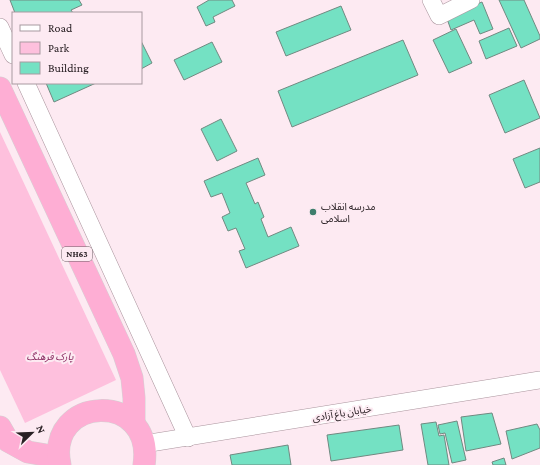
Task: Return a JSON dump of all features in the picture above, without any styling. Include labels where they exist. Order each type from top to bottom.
[{"type":"highway","name":"NH63","points":[[0,88],[124,354],[133,385],[134,424],[141,434],[144,460]]},
{"type":"highway","points":[[0,427],[8,440],[28,452],[59,461],[59,445],[63,433],[79,416],[90,411],[102,410],[114,412],[125,417],[134,424]]},
{"type":"street","points":[[431,0],[439,16],[471,0]]},
{"type":"street","points":[[0,27],[12,53]]},
{"type":"street","points":[[26,84],[188,438]]},
{"type":"street","name":"خیابان باغ آزادی","points":[[144,460],[188,438],[540,380]]},
{"type":"green space","name":"پارک فرهنگ","points":[[0,132],[116,380],[25,423],[0,370]]},
{"type":"building","points":[[10,0],[79,0],[82,5],[71,10],[72,12],[15,12]]},
{"type":"building","points":[[209,0],[232,0],[235,6],[213,17],[215,22],[206,26],[197,7]]},
{"type":"building","points":[[499,0],[524,0],[540,39],[521,48]]},
{"type":"building","points":[[482,2],[493,29],[480,34],[474,20],[451,30],[446,16]]},
{"type":"building","points":[[341,6],[351,30],[286,56],[276,32]]},
{"type":"building","points":[[509,28],[517,46],[486,59],[479,41]]},
{"type":"building","points":[[456,29],[472,63],[449,73],[433,40]]},
{"type":"building","points":[[403,40],[418,75],[292,127],[278,91]]},
{"type":"building","points":[[212,42],[222,62],[184,80],[174,60]]},
{"type":"building","points":[[142,43],[152,63],[142,68]]},
{"type":"building","points":[[524,80],[540,118],[505,133],[489,95]]},
{"type":"building","points":[[46,84],[94,84],[54,102]]},
{"type":"building","points":[[221,119],[237,151],[217,161],[201,129]]},
{"type":"building","points":[[540,148],[540,182],[525,188],[513,159]]},
{"type":"building","points":[[258,158],[265,175],[246,183],[255,204],[258,202],[264,217],[261,219],[268,237],[291,227],[299,246],[246,268],[239,251],[245,249],[236,228],[228,231],[222,217],[230,213],[222,193],[211,197],[204,181]]},
{"type":"building","points":[[492,413],[501,444],[466,451],[461,417]]},
{"type":"building","points":[[457,421],[466,460],[452,463],[445,433],[440,434],[438,425]]},
{"type":"building","points":[[436,422],[439,436],[444,435],[449,465],[428,465],[421,424]]},
{"type":"building","points":[[537,424],[540,430],[540,448],[512,459],[506,431]]},
{"type":"building","points":[[399,425],[403,450],[331,461],[327,435]]},
{"type":"building","points":[[288,445],[291,465],[232,465],[230,455]]},
{"type":"building","points":[[504,458],[506,465],[493,465],[492,462]]},
{"type":"place","name":"مدرسه انقلاب اسلامی","points":[[313,212]]}]
